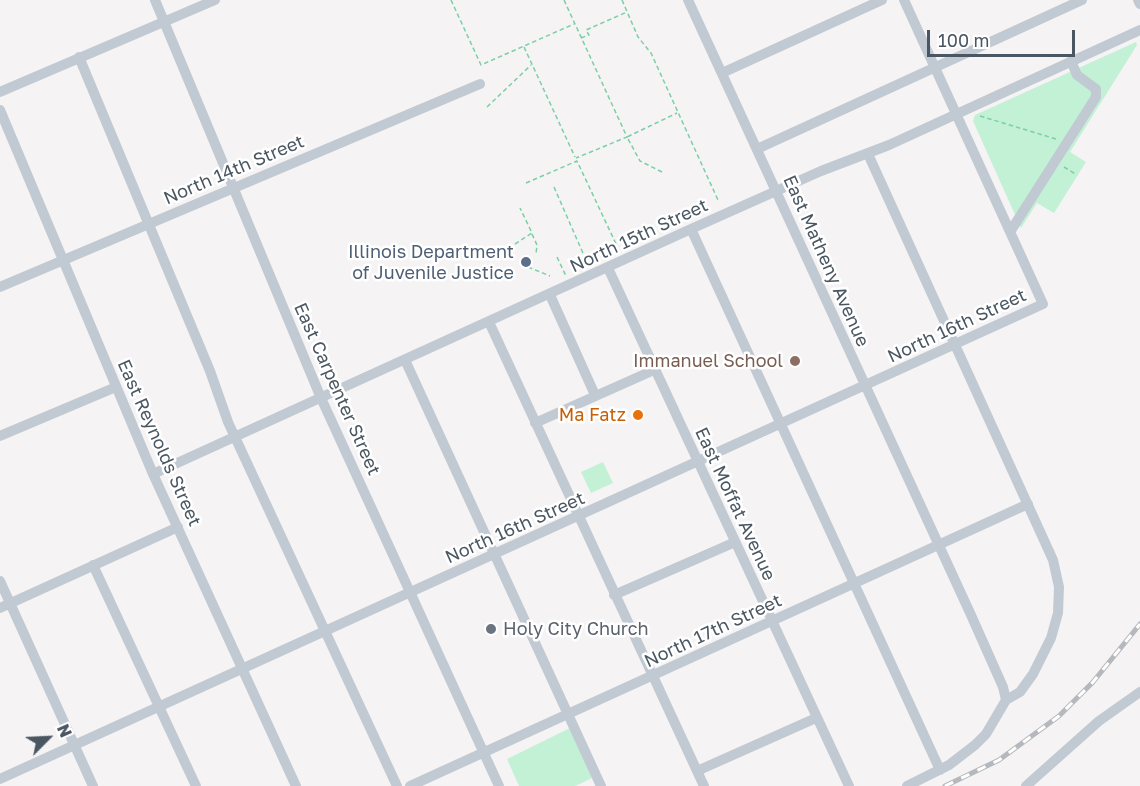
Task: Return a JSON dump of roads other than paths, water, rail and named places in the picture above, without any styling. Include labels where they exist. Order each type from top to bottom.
[{"type":"street","name":"East Carpenter Street","points":[[155,0],[321,398],[499,786]]},
{"type":"street","points":[[0,92],[215,0]]},
{"type":"street","name":"East Matheny Avenue","points":[[688,0],[939,546],[1003,687],[1006,700]]},
{"type":"street","points":[[722,73],[882,0]]},
{"type":"street","points":[[904,0],[1010,232]]},
{"type":"street","points":[[757,148],[1082,0]]},
{"type":"street","points":[[1138,0],[1140,4]]},
{"type":"street","name":"North 15th Street","points":[[153,474],[691,229],[776,191],[868,154],[1140,30]]},
{"type":"street","points":[[79,57],[236,437],[397,786]]},
{"type":"street","points":[[1010,232],[1096,97],[1096,89],[1077,75],[1071,62]]},
{"type":"street","name":"North 14th Street","points":[[0,287],[480,84]]},
{"type":"street","name":"East Reynolds Street","points":[[0,110],[153,474],[296,786]]},
{"type":"street","points":[[868,154],[1053,560],[1059,587],[1058,613],[1051,638],[1033,674],[1020,692],[1006,700],[986,734],[975,745],[940,770],[907,786]]},
{"type":"street","points":[[691,229],[940,770]]},
{"type":"street","name":"North 16th Street","points":[[0,779],[866,387],[1043,304],[1010,232]]},
{"type":"street","name":"East Moffat Avenue","points":[[608,268],[849,786]]},
{"type":"street","points":[[550,295],[595,395]]},
{"type":"street","points":[[489,322],[704,786]]},
{"type":"street","points":[[405,360],[601,786]]},
{"type":"street","points":[[535,423],[654,370]]},
{"type":"street","points":[[0,436],[116,387]]},
{"type":"street","name":"North 17th Street","points":[[410,786],[1028,504]]},
{"type":"street","points":[[5,605],[178,527]]},
{"type":"street","points":[[614,595],[734,543]]},
{"type":"street","points":[[93,565],[196,786]]},
{"type":"street","points":[[0,581],[5,605],[93,786]]},
{"type":"street","points":[[1026,786],[1099,721],[1140,692]]},
{"type":"street","points":[[697,771],[816,718]]},
{"type":"railway","points":[[945,786],[999,760],[1059,716],[1093,682],[1140,624]]},
{"type":"place","name":"Illinois Department of Juvenile Justice","points":[[526,262]]},
{"type":"place","name":"Immanuel School","points":[[795,361]]},
{"type":"place","name":"Ma Fatz","points":[[638,415]]},
{"type":"place","name":"Holy City Church","points":[[491,629]]}]
